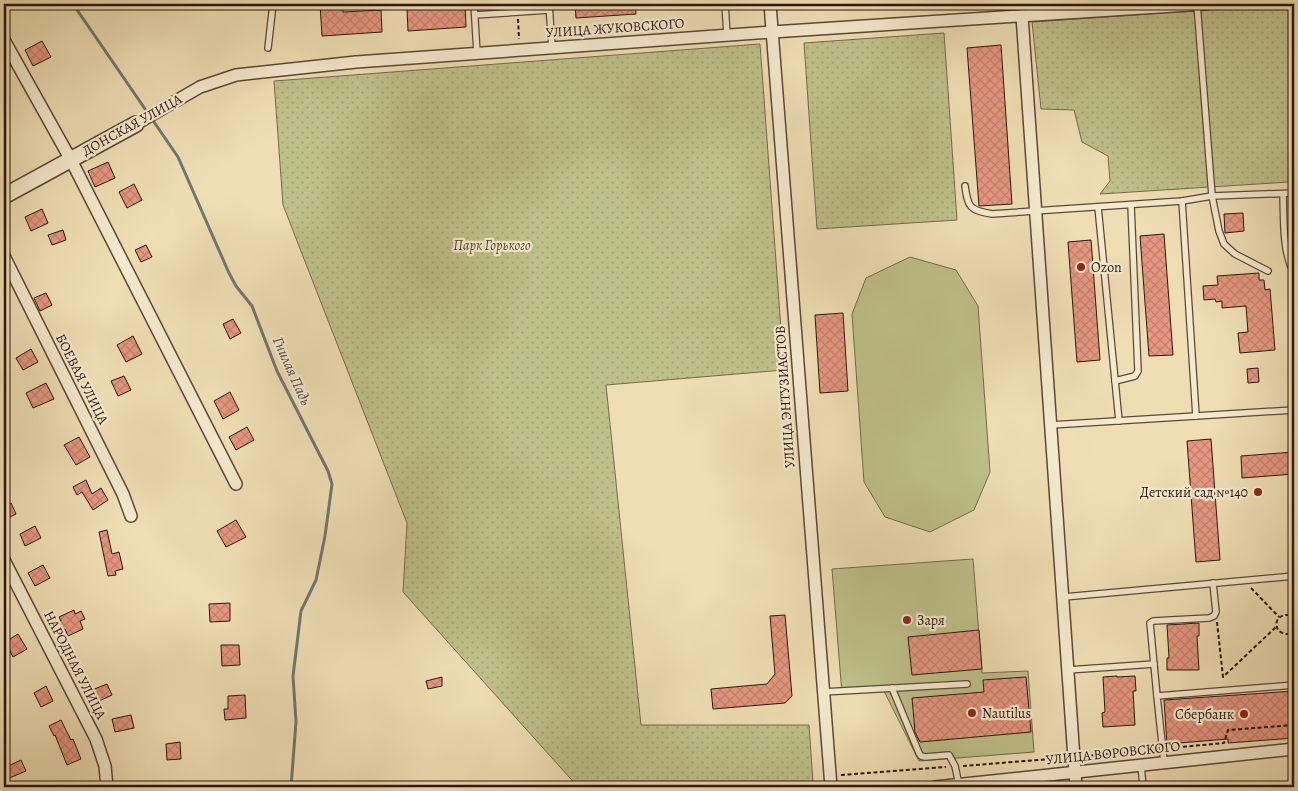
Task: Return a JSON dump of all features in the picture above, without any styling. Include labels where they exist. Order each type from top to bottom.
[{"type":"street","name":"УЛИЦА ЭНТУЗИАСТОВ","points":[[770,4],[831,787]]},
{"type":"street","name":"УЛИЦА ЖУКОВСКОГО","points":[[266,72],[356,62],[477,53],[1022,16],[1038,9],[1206,4]]},
{"type":"street","points":[[1022,16],[1076,787]]},
{"type":"street","points":[[4,40],[71,160],[236,484]]},
{"type":"street","name":"ДОНСКАЯ УЛИЦА","points":[[4,196],[200,87],[236,75],[266,72]]},
{"type":"street","name":"БОЕВАЯ УЛИЦА","points":[[4,256],[123,494],[131,516]]},
{"type":"street","name":"НАРОДНАЯ УЛИЦА","points":[[4,560],[96,739],[105,766],[108,787]]},
{"type":"street","name":"УЛИЦА ВОРОВСКОГО","points":[[935,787],[1294,749]]},
{"type":"lane","points":[[268,48],[273,4]]},
{"type":"lane","points":[[474,4],[477,53]]},
{"type":"lane","points":[[725,4],[727,35]]},
{"type":"lane","points":[[1197,4],[1212,196],[1219,231],[1224,244],[1235,254],[1268,271]]},
{"type":"lane","points":[[475,15],[517,12],[549,7],[552,48]]},
{"type":"lane","points":[[964,186],[970,206],[976,211],[992,214],[1182,201],[1212,196],[1294,194]]},
{"type":"lane","points":[[1282,194],[1286,252],[1294,274]]},
{"type":"lane","points":[[1182,201],[1196,416]]},
{"type":"lane","points":[[1115,381],[1136,376],[1138,371],[1131,205]]},
{"type":"lane","points":[[1098,207],[1119,421]]},
{"type":"lane","points":[[1050,425],[1294,410]]},
{"type":"lane","points":[[1064,597],[1294,576]]},
{"type":"lane","points":[[1164,762],[1150,623],[1153,620],[1209,618],[1214,616],[1216,612],[1213,583]]},
{"type":"lane","points":[[1068,670],[1154,664]]},
{"type":"lane","points":[[823,692],[967,684]]},
{"type":"lane","points":[[1157,696],[1294,685]]},
{"type":"lane","points":[[892,688],[919,753],[925,757],[949,755],[955,766],[959,785]]},
{"type":"lane","points":[[1141,765],[1143,787]]},
{"type":"path","points":[[517,12],[520,50]]},
{"type":"path","points":[[1244,580],[1279,617]]},
{"type":"path","points":[[1216,612],[1224,677],[1276,627]]},
{"type":"path","points":[[1294,618],[1283,615],[1276,622],[1278,631],[1283,634],[1288,634],[1294,629]]},
{"type":"green space","points":[[1294,4],[1294,254],[1289,182],[1100,194],[1110,181],[1108,156],[1082,142],[1074,110],[1041,109],[1032,22]]},
{"type":"green space","points":[[944,33],[957,220],[817,229],[804,43]]},
{"type":"green space","name":"Парк Горького","points":[[760,44],[784,370],[606,385],[641,725],[809,725],[813,783],[768,787],[578,787],[403,592],[407,523],[283,205],[274,81]]},
{"type":"green space","points":[[910,257],[956,270],[978,306],[990,472],[974,510],[930,532],[885,517],[864,482],[852,314],[866,278]]},
{"type":"green space","name":"Заря","points":[[973,559],[982,673],[1028,671],[1034,752],[919,761],[884,691],[842,694],[832,569]]},
{"type":"building","points":[[320,4],[343,4],[343,12],[381,10],[382,32],[322,36]]},
{"type":"building","points":[[442,4],[465,4],[466,27],[408,31],[407,9],[442,6]]},
{"type":"building","points":[[575,4],[635,4],[636,14],[576,18]]},
{"type":"building","points":[[42,41],[51,57],[33,66],[25,50]]},
{"type":"building","points":[[1001,45],[1012,204],[979,206],[967,48]]},
{"type":"building","points":[[108,162],[115,178],[95,187],[88,171]]},
{"type":"building","points":[[134,184],[142,200],[127,208],[119,192]]},
{"type":"building","points":[[42,209],[48,223],[31,231],[25,217]]},
{"type":"building","points":[[1243,213],[1244,231],[1225,233],[1224,214]]},
{"type":"building","points":[[63,230],[66,240],[52,245],[48,235]]},
{"type":"building","points":[[1164,234],[1173,355],[1149,356],[1140,236]]},
{"type":"building","points":[[1091,240],[1100,360],[1077,362],[1068,242]]},
{"type":"building","points":[[146,245],[152,257],[141,262],[135,250]]},
{"type":"building","points":[[1259,273],[1259,280],[1264,280],[1265,290],[1270,289],[1275,350],[1240,353],[1238,333],[1248,332],[1246,306],[1222,308],[1222,301],[1216,302],[1215,299],[1204,300],[1203,286],[1218,285],[1217,276]]},
{"type":"building","points":[[46,293],[52,305],[40,311],[34,298]]},
{"type":"building","points":[[843,313],[848,391],[820,393],[815,315]]},
{"type":"building","points":[[233,319],[241,333],[230,339],[223,324]]},
{"type":"building","points":[[133,336],[142,354],[126,362],[117,345]]},
{"type":"building","points":[[31,349],[38,362],[23,370],[16,358]]},
{"type":"building","points":[[1258,368],[1259,382],[1248,383],[1247,369]]},
{"type":"building","points":[[124,376],[131,390],[118,396],[111,381]]},
{"type":"building","points":[[46,383],[54,399],[33,408],[26,393]]},
{"type":"building","points":[[230,392],[239,410],[223,419],[214,401]]},
{"type":"building","points":[[247,427],[254,440],[236,450],[229,437]]},
{"type":"building","points":[[79,437],[90,457],[76,465],[64,445]]},
{"type":"building","points":[[1211,439],[1220,560],[1196,562],[1187,441]]},
{"type":"building","points":[[1294,452],[1294,474],[1242,478],[1241,456]]},
{"type":"building","points":[[86,480],[92,494],[101,488],[108,500],[93,510],[82,492],[77,495],[73,487]]},
{"type":"building","points":[[11,503],[16,514],[4,520],[4,506]]},
{"type":"building","points":[[236,520],[246,537],[226,547],[217,531]]},
{"type":"building","points":[[35,526],[41,538],[25,546],[20,534]]},
{"type":"building","points":[[107,530],[112,554],[119,552],[123,569],[115,571],[116,575],[108,576],[99,532]]},
{"type":"building","points":[[43,565],[50,578],[35,586],[28,573]]},
{"type":"building","points":[[230,603],[230,621],[210,622],[209,604]]},
{"type":"building","points":[[74,610],[75,614],[81,611],[85,619],[80,621],[83,629],[68,636],[65,629],[62,631],[57,622],[61,621],[59,617]]},
{"type":"building","points":[[785,615],[792,696],[785,703],[713,709],[711,689],[767,684],[775,674],[770,616]]},
{"type":"building","points":[[1199,623],[1199,636],[1197,636],[1199,670],[1167,670],[1167,658],[1169,658],[1167,625]]},
{"type":"building","points":[[979,630],[982,669],[912,675],[908,637]]},
{"type":"building","points":[[18,634],[27,649],[13,657],[5,642]]},
{"type":"building","points":[[221,645],[239,645],[240,665],[222,666]]},
{"type":"building","points":[[1135,676],[1136,691],[1133,691],[1135,725],[1103,727],[1102,713],[1105,712],[1103,677]]},
{"type":"building","points":[[442,677],[442,686],[428,689],[426,681]]},
{"type":"building","points":[[1026,677],[1031,732],[920,742],[915,732],[912,698],[984,692],[983,680]]},
{"type":"building","points":[[107,684],[112,695],[97,702],[92,690]]},
{"type":"building","points":[[46,686],[53,701],[41,707],[34,693]]},
{"type":"building","points":[[1294,691],[1294,738],[1228,743],[1228,739],[1167,744],[1164,700]]},
{"type":"building","points":[[245,695],[246,718],[225,720],[224,709],[228,709],[228,696]]},
{"type":"building","points":[[131,715],[134,728],[115,732],[112,719]]},
{"type":"building","points":[[61,720],[71,740],[73,739],[81,759],[67,765],[55,735],[49,726]]},
{"type":"building","points":[[180,742],[181,759],[167,760],[166,744]]},
{"type":"building","points":[[21,760],[26,771],[7,779],[4,768]]},
{"type":"waterway","name":"Гнилая Падь","points":[[73,4],[178,157],[229,273],[236,286],[252,306],[277,371],[328,471],[332,484],[325,536],[316,580],[301,611],[293,676],[296,722],[291,787]]},
{"type":"place","name":"Ozon","points":[[1081,267]]},
{"type":"place","name":"Детский сад №140","points":[[1258,492]]},
{"type":"place","name":"Заря","points":[[907,620]]},
{"type":"place","name":"Nautilus","points":[[972,713]]},
{"type":"place","name":"Сбербанк","points":[[1244,714]]}]
